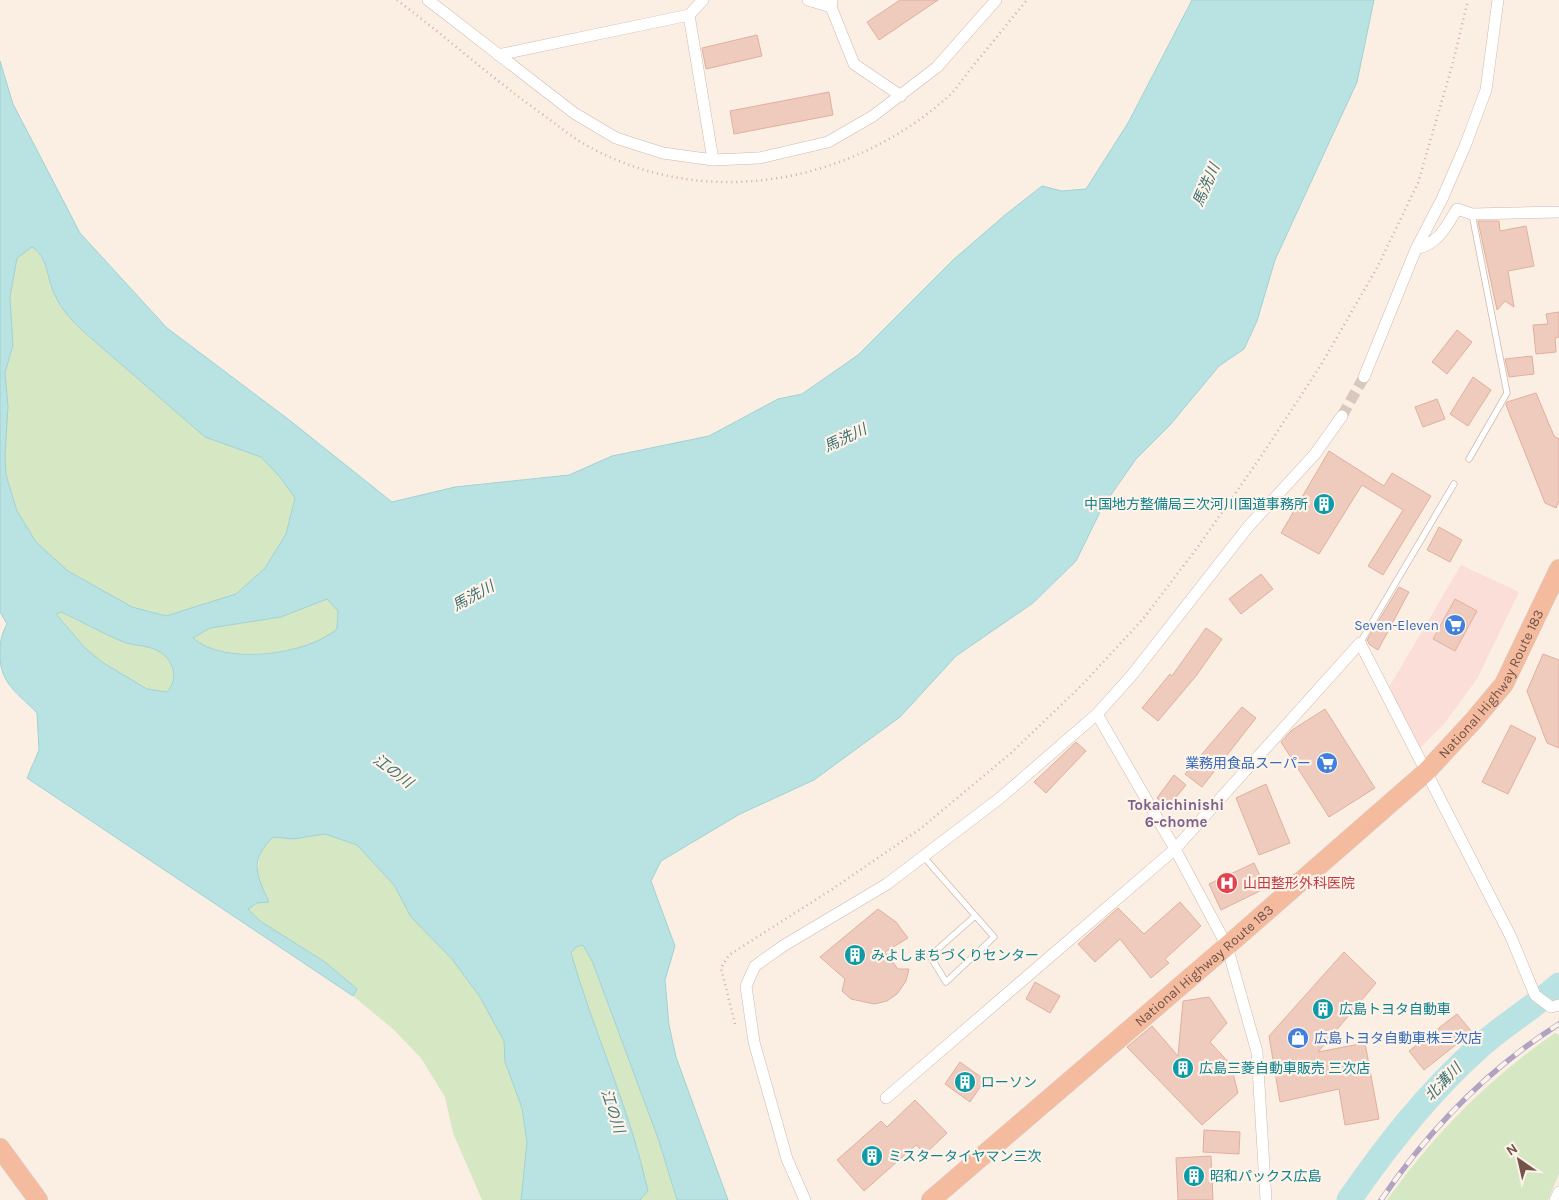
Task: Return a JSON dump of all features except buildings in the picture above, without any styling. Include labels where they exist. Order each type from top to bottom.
[{"type":"highway","name":"National Highway Route 183","points":[[931,1200],[1426,772],[1504,684],[1559,568]]},
{"type":"highway","points":[[3,1158],[38,1200]]},
{"type":"street","points":[[428,0],[574,113],[616,138],[663,153],[713,160],[758,158],[828,142],[873,116],[937,67],[996,0]]},
{"type":"street","points":[[498,56],[689,15],[703,0]]},
{"type":"street","points":[[808,0],[832,4],[854,64],[901,96]]},
{"type":"street","points":[[1364,377],[1416,249],[1442,199],[1486,90],[1498,0]]},
{"type":"street","points":[[689,15],[713,160]]},
{"type":"street","points":[[1416,249],[1428,246],[1440,236],[1457,209],[1472,214],[1559,212]]},
{"type":"street","points":[[805,1200],[787,1159],[754,1042],[746,986],[755,966],[783,946],[887,884],[1000,798],[1098,714],[1248,527],[1315,454],[1342,416]]},
{"type":"street","points":[[886,1098],[1175,849],[1360,643],[1510,937],[1534,995],[1551,1007],[1559,1005]]},
{"type":"street","points":[[1098,714],[1175,849],[1227,946],[1257,1052],[1266,1200]]},
{"type":"street","points":[[1555,1200],[1559,1192]]},
{"type":"lane","points":[[1469,459],[1507,393],[1472,214]]},
{"type":"lane","points":[[1360,643],[1454,484]]},
{"type":"lane","points":[[923,856],[994,937],[946,982],[930,956],[975,916]]},
{"type":"path","points":[[735,1024],[722,968],[728,955],[831,890],[920,829],[1010,754],[1081,686],[1137,625],[1197,548],[1321,365],[1378,266],[1418,184],[1452,66],[1468,0]]},
{"type":"shaded area","points":[[1461,565],[1519,592],[1477,679],[1444,724],[1416,752],[1385,694]]},
{"type":"green space","points":[[32,247],[43,261],[58,301],[79,327],[205,437],[261,457],[280,477],[295,498],[286,534],[265,568],[236,594],[166,616],[132,607],[68,571],[36,542],[17,511],[6,475],[5,456],[8,406],[5,373],[13,345],[10,297],[17,258]]},
{"type":"green space","points":[[327,599],[338,611],[337,629],[322,641],[308,646],[255,654],[237,653],[220,651],[205,646],[193,638],[210,628],[281,617]]},
{"type":"green space","points":[[61,612],[121,641],[160,652],[170,662],[174,674],[171,686],[167,692],[147,689],[102,662],[85,648],[56,614]]},
{"type":"green space","points":[[325,834],[357,845],[394,885],[411,917],[452,959],[480,997],[504,1041],[505,1062],[522,1108],[527,1142],[521,1200],[482,1200],[453,1133],[445,1097],[421,1058],[393,1029],[353,996],[357,989],[325,962],[260,921],[247,908],[257,903],[257,876],[260,851],[273,837],[293,839]]},
{"type":"green space","points":[[583,945],[593,963],[659,1141],[677,1200],[640,1200],[648,1191],[632,1130],[571,953],[576,946]]},
{"type":"green space","points":[[1555,1033],[1559,1035],[1559,1174],[1548,1200],[1387,1200],[1444,1129],[1464,1109],[1507,1070]]},
{"type":"water","points":[[1192,0],[1374,0],[1357,82],[1275,260],[1257,321],[1244,349],[1219,366],[1170,425],[1136,459],[1103,506],[1076,561],[1033,603],[956,656],[900,717],[814,780],[740,814],[661,861],[651,881],[675,946],[665,980],[669,1025],[676,1057],[728,1200],[677,1200],[659,1141],[593,963],[583,945],[576,947],[571,953],[632,1130],[648,1191],[640,1200],[521,1200],[527,1142],[522,1108],[505,1062],[504,1041],[480,997],[452,959],[411,917],[394,885],[357,845],[325,834],[293,839],[273,837],[260,853],[257,868],[269,902],[257,903],[248,909],[260,921],[325,962],[357,989],[353,996],[27,778],[39,750],[37,713],[17,694],[7,681],[3,673],[0,655],[1,639],[7,624],[0,612],[0,61],[13,104],[80,233],[167,328],[288,419],[392,502],[455,487],[569,475],[612,456],[709,436],[778,399],[802,394],[858,355],[953,260],[1042,186],[1062,191],[1086,189],[1128,123]],"holes":[[[32,247],[41,256],[58,301],[79,327],[205,437],[261,457],[280,477],[295,498],[286,534],[265,568],[236,594],[166,616],[132,607],[68,571],[36,542],[17,511],[6,475],[5,456],[8,406],[5,373],[13,345],[10,297],[17,258]],[[327,599],[338,611],[337,629],[323,638],[286,651],[265,654],[224,652],[207,647],[193,638],[210,628],[281,617]],[[61,612],[121,641],[160,652],[170,662],[174,674],[171,686],[167,692],[147,689],[102,662],[85,648],[56,614]]]},
{"type":"waterway","name":"北溝川","points":[[1349,1200],[1393,1140],[1441,1084],[1487,1040],[1559,985]]},
{"type":"tunnel","points":[[1342,416],[1364,377]]},
{"type":"railway","points":[[1381,1200],[1399,1174],[1461,1103],[1508,1061],[1559,1024]]},
{"type":"place","name":"中国地方整備局三次河川国道事務所","points":[[1324,504]]},
{"type":"place","name":"Seven-Eleven","points":[[1455,625]]},
{"type":"place","name":"業務用食品スーパー","points":[[1327,763]]},
{"type":"place","name":"山田整形外科医院","points":[[1227,883]]},
{"type":"place","name":"みよしまちづくりセンター","points":[[855,955]]},
{"type":"place","name":"広島トヨタ自動車","points":[[1323,1009]]},
{"type":"place","name":"広島トヨタ自動車株三次店","points":[[1298,1038]]},
{"type":"place","name":"広島三菱自動車販売 三次店","points":[[1183,1068]]},
{"type":"place","name":"ローソン","points":[[965,1082]]},
{"type":"place","name":"ミスタータイヤマン三次","points":[[872,1156]]},
{"type":"place","name":"昭和パックス広島","points":[[1194,1176]]},
{"type":"district","name":"Tokaichinishi 6-chome","points":[[1176,814]]},
{"type":"water label","name":"馬洗川","points":[[1206,185]]},
{"type":"water label","name":"馬洗川","points":[[845,438]]},
{"type":"water label","name":"馬洗川","points":[[473,596]]},
{"type":"water label","name":"江の川","points":[[393,771]]},
{"type":"water label","name":"江の川","points":[[613,1111]]}]
